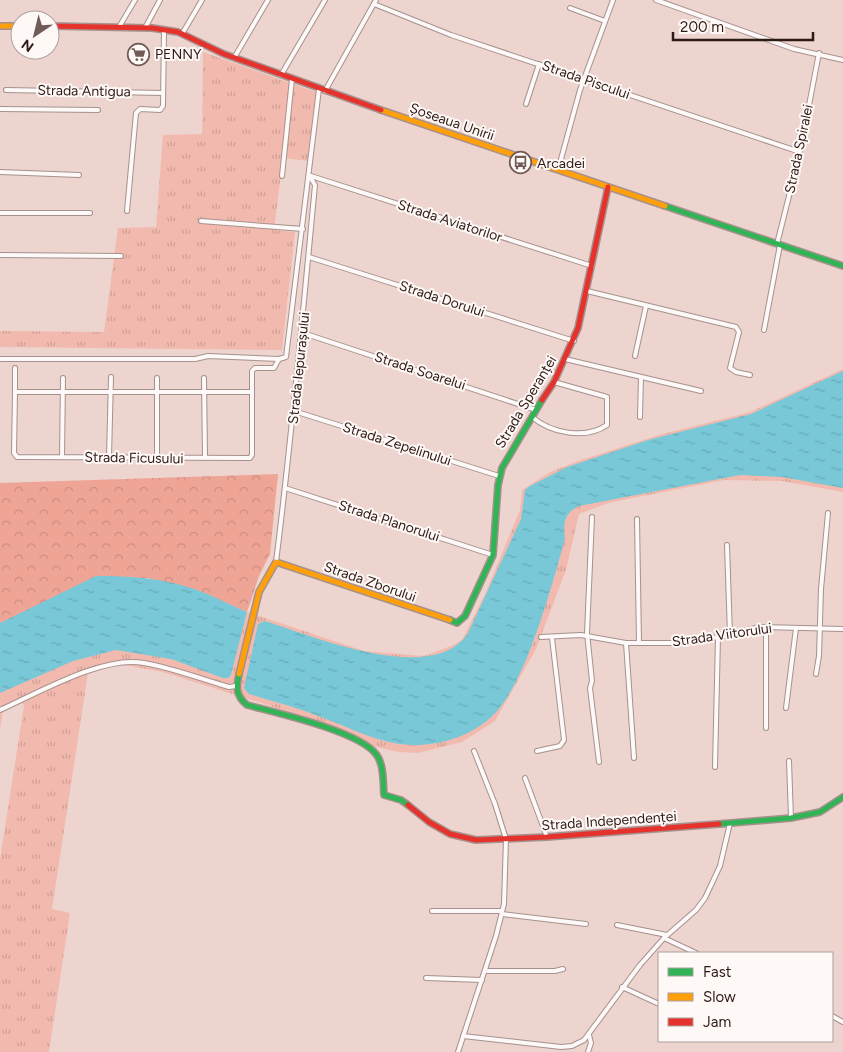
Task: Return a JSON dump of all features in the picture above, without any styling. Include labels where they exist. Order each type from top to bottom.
[{"type":"street","points":[[119,27],[135,0]]},
{"type":"street","points":[[145,28],[160,0]]},
{"type":"street","points":[[182,34],[202,0]]},
{"type":"street","points":[[234,58],[268,0]]},
{"type":"street","points":[[281,75],[325,0]]},
{"type":"street","points":[[558,170],[570,120],[613,0]]},
{"type":"street","points":[[656,0],[794,49],[819,53],[843,60]]},
{"type":"street","points":[[325,92],[375,2]]},
{"type":"street","name":"Strada Piscului","points":[[375,2],[452,34],[800,152]]},
{"type":"street","points":[[570,8],[605,22]]},
{"type":"street","name":"Șoseaua Unirii","points":[[60,26],[145,28],[182,34],[234,58],[325,92],[843,266]]},
{"type":"street","points":[[127,211],[136,113],[140,109],[160,110],[163,106],[164,30]]},
{"type":"street","name":"Strada Spiralei","points":[[764,330],[778,245],[800,152],[819,53]]},
{"type":"street","points":[[526,104],[540,64]]},
{"type":"street","points":[[282,176],[292,79]]},
{"type":"street","name":"Strada Iepurașului","points":[[281,359],[288,350],[319,89]]},
{"type":"street","name":"Strada Antigua","points":[[6,90],[163,92]]},
{"type":"street","points":[[0,109],[98,110]]},
{"type":"street","points":[[0,172],[78,175]]},
{"type":"street","name":"Strada Iepurașului","points":[[276,562],[303,333],[315,185],[309,175]]},
{"type":"street","name":"Strada Aviatorilor","points":[[309,175],[592,266]]},
{"type":"street","name":"Strada Speranței","points":[[457,623],[468,611],[493,555],[499,476],[506,459],[554,382],[574,341],[587,291],[608,187]]},
{"type":"street","points":[[0,213],[90,213]]},
{"type":"street","points":[[201,221],[303,229]]},
{"type":"street","points":[[0,255],[121,256]]},
{"type":"street","name":"Strada Dorului","points":[[309,257],[574,341]]},
{"type":"street","points":[[587,291],[736,327],[738,332],[730,368],[736,372],[750,375]]},
{"type":"street","points":[[635,356],[646,306]]},
{"type":"street","name":"Strada Soarelui","points":[[303,333],[536,410]]},
{"type":"street","points":[[0,359],[195,359],[208,356],[281,359]]},
{"type":"street","name":"Strada Ficusului","points":[[15,368],[14,455],[18,457],[250,458],[252,456],[253,370],[274,368],[281,359]]},
{"type":"street","points":[[565,359],[701,391]]},
{"type":"street","points":[[109,457],[111,377]]},
{"type":"street","points":[[640,417],[641,377]]},
{"type":"street","points":[[62,457],[63,378]]},
{"type":"street","points":[[157,378],[157,458]]},
{"type":"street","points":[[204,378],[205,458]]},
{"type":"street","points":[[532,417],[551,429],[575,433],[608,425],[607,397],[554,382]]},
{"type":"street","points":[[15,392],[252,392]]},
{"type":"street","name":"Strada Zepelinului","points":[[294,411],[499,476]]},
{"type":"street","name":"Strada Planorului","points":[[286,488],[493,555]]},
{"type":"street","points":[[816,674],[820,656],[819,629],[828,513]]},
{"type":"street","points":[[592,517],[587,633],[589,636],[592,681],[590,688],[599,762]]},
{"type":"street","points":[[638,519],[639,643]]},
{"type":"street","points":[[727,545],[730,635]]},
{"type":"street","points":[[0,710],[86,672],[117,663],[143,663],[229,687],[236,686],[259,592],[276,562]]},
{"type":"street","name":"Strada Zborului","points":[[276,562],[457,623]]},
{"type":"street","points":[[766,627],[766,728]]},
{"type":"street","name":"Strada Viitorului","points":[[541,637],[589,636],[626,643],[682,643],[766,627],[843,629]]},
{"type":"street","points":[[786,708],[796,628]]},
{"type":"street","points":[[714,767],[718,637]]},
{"type":"street","points":[[537,751],[560,746],[564,740],[552,638]]},
{"type":"street","points":[[626,643],[634,758]]},
{"type":"street","name":"Strada Independenței","points":[[236,686],[239,698],[247,704],[332,731],[372,748],[381,766],[384,795],[400,800],[429,822],[450,834],[476,840],[546,837],[791,818],[820,812],[843,797]]},
{"type":"street","points":[[458,1052],[502,913],[506,839],[495,804],[474,751]]},
{"type":"street","points":[[789,761],[791,818]]},
{"type":"street","points":[[525,778],[546,837]]},
{"type":"street","points":[[463,1036],[540,1045],[572,1046],[580,1043],[589,1035],[622,987],[666,937],[696,910],[705,898],[720,866],[730,823]]},
{"type":"street","points":[[432,911],[502,913],[586,924]]},
{"type":"street","points":[[617,925],[666,937],[694,952]]},
{"type":"street","points":[[485,971],[555,971],[563,969]]},
{"type":"street","points":[[426,978],[482,980]]},
{"type":"street","points":[[622,987],[658,1004]]},
{"type":"street","points":[[588,1052],[591,1042],[589,1035]]},
{"type":"street","points":[[537,1052],[540,1045]]},
{"type":"green space","points":[[203,52],[316,92],[308,161],[283,158],[274,230],[295,232],[282,350],[0,347],[0,331],[104,332],[118,228],[156,227],[163,135],[202,134]]},
{"type":"green space","points":[[843,369],[843,492],[782,481],[724,480],[608,503],[579,514],[566,570],[536,649],[495,721],[462,742],[418,753],[399,752],[372,746],[305,717],[163,672],[118,664],[88,673],[52,909],[70,913],[49,1052],[0,1052],[0,859],[24,705],[21,702],[3,711],[0,729],[0,618],[226,600],[247,612],[364,651],[424,656],[462,640],[486,592],[520,510],[522,490],[550,472],[578,461],[659,435],[750,412]]},
{"type":"green space","points":[[278,474],[270,554],[259,576],[247,612],[197,590],[147,578],[44,603],[0,623],[0,483]]},
{"type":"water","points":[[843,371],[843,488],[782,477],[740,475],[579,506],[570,512],[567,515],[564,528],[565,539],[545,608],[536,635],[514,685],[502,705],[489,719],[467,733],[441,742],[428,744],[415,745],[389,742],[249,694],[244,688],[258,624],[265,621],[341,646],[371,653],[401,657],[428,656],[451,649],[468,633],[521,519],[525,490],[530,486],[567,467],[648,440],[751,414]]},
{"type":"water","points":[[96,576],[160,580],[203,592],[247,612],[231,675],[228,678],[223,678],[171,659],[116,650],[73,661],[0,693],[0,623]]},
{"type":"traffic: fast","points":[[665,206],[843,266]]},
{"type":"traffic: fast","points":[[450,620],[457,623],[465,616],[493,555],[498,485],[502,468],[542,400]]},
{"type":"traffic: fast","points":[[239,674],[237,683],[239,695],[247,705],[335,730],[367,746],[379,758],[383,773],[384,795],[401,800],[408,805]]},
{"type":"traffic: fast","points":[[719,824],[791,818],[820,812],[843,797]]},
{"type":"traffic: slow","points":[[0,26],[10,26]]},
{"type":"traffic: slow","points":[[381,110],[665,206]]},
{"type":"traffic: slow","points":[[239,674],[259,592],[276,562],[450,620]]},
{"type":"traffic: jam","points":[[60,26],[152,28],[178,32],[224,54],[381,110]]},
{"type":"traffic: jam","points":[[542,400],[554,382],[578,328],[608,187]]},
{"type":"traffic: jam","points":[[408,805],[429,822],[450,834],[476,840],[547,837],[719,824]]},
{"type":"place","name":"PENNY","points":[[139,54]]},
{"type":"place","name":"Arcadei","points":[[521,163]]}]
